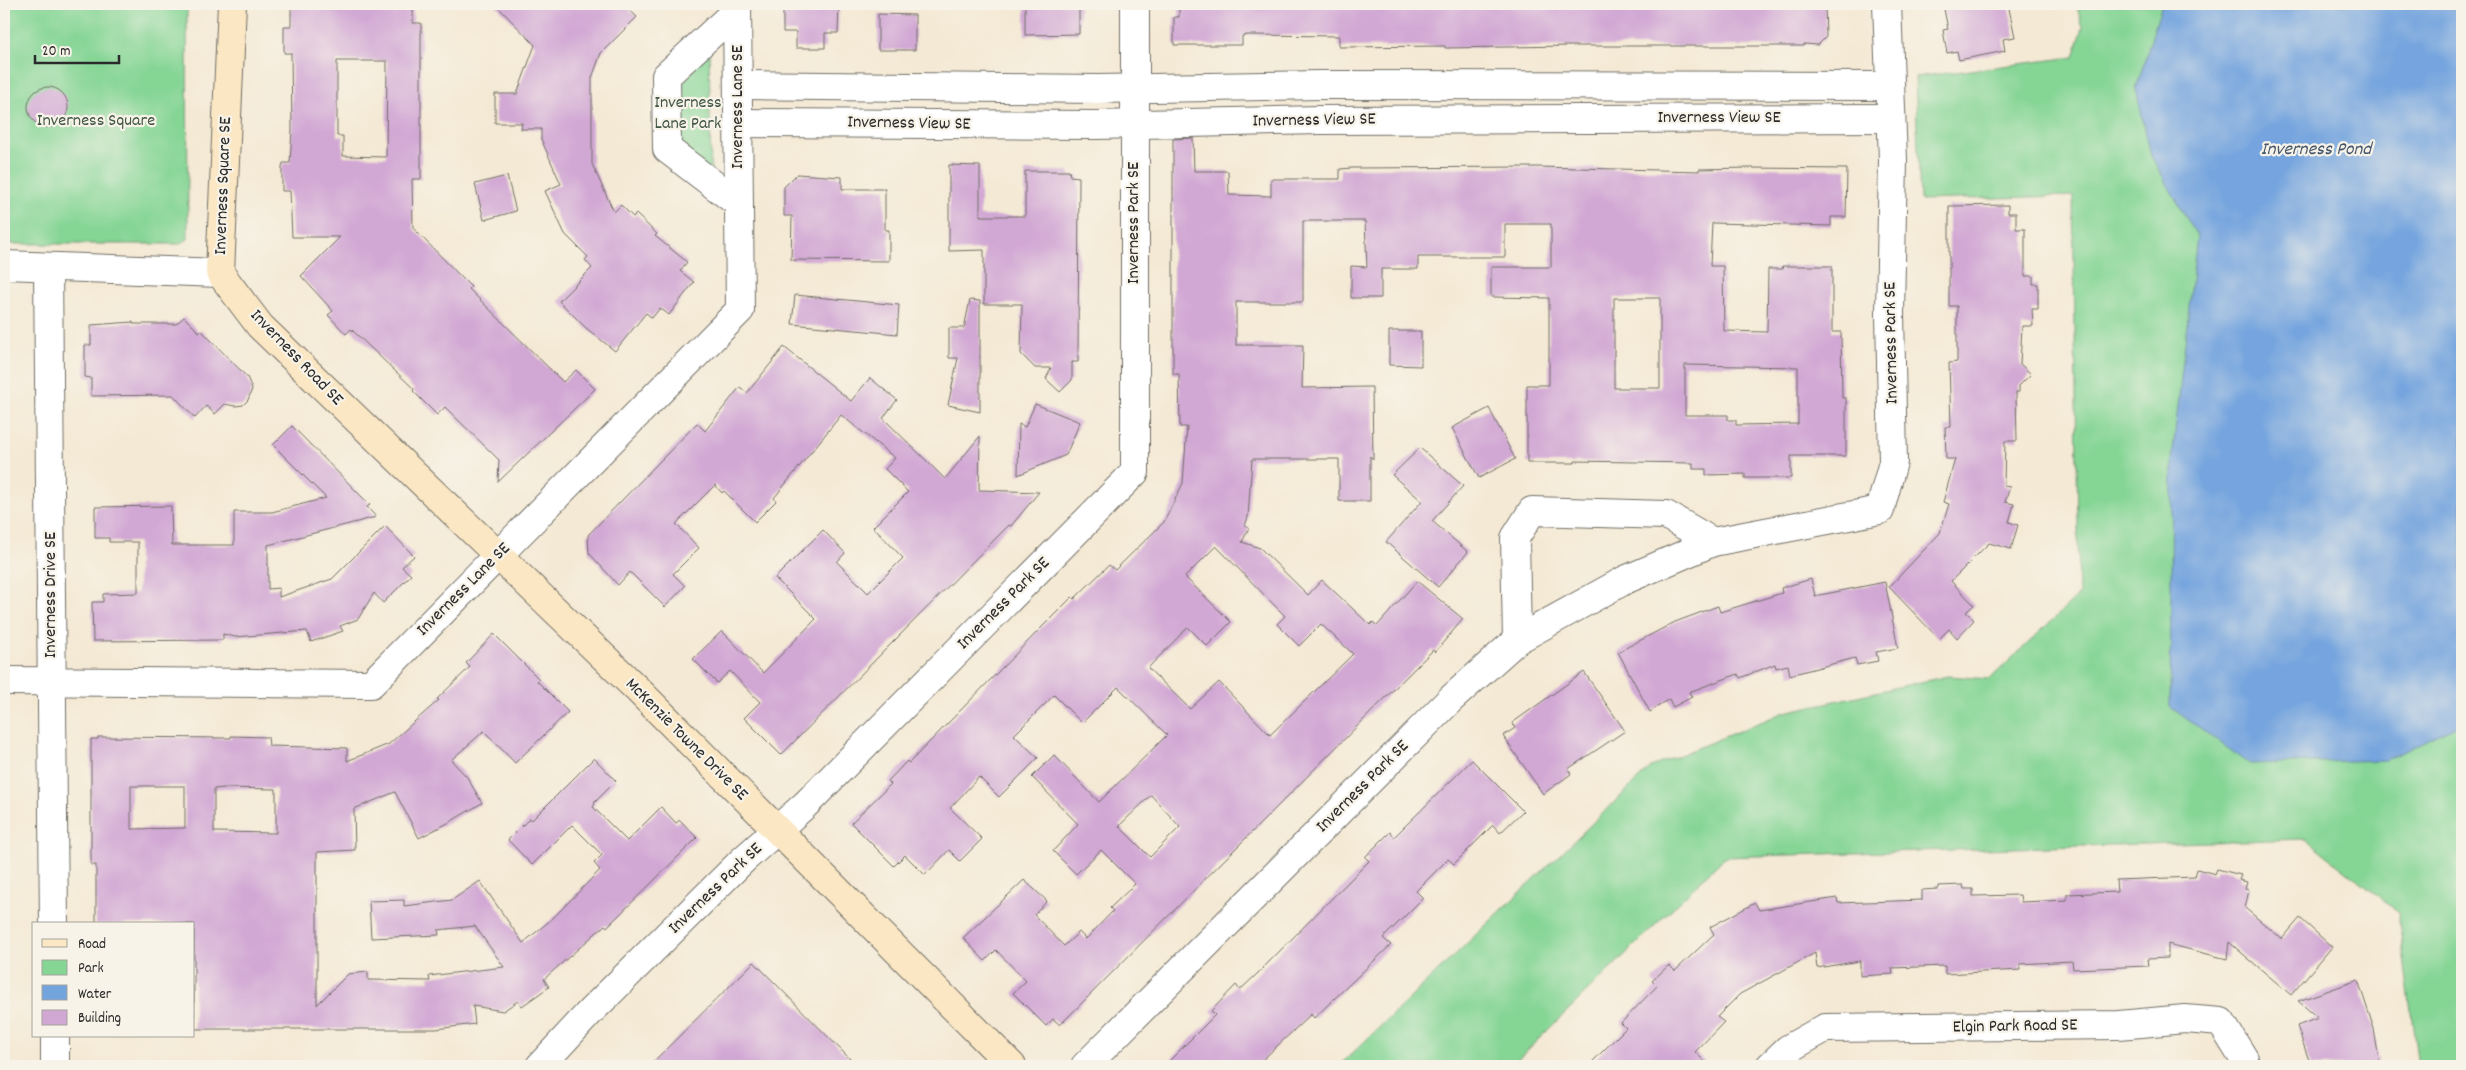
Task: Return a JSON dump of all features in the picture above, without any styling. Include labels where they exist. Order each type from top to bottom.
[{"type":"street","name":"Inverness Square SE","points":[[4,266],[220,273],[232,4]]},
{"type":"street","name":"Inverness Park SE","points":[[540,1066],[596,1005],[743,860],[776,832],[1135,472],[1135,4]]},
{"type":"street","name":"Inverness Park SE","points":[[1085,1066],[1451,699],[1517,640],[1625,580],[1713,542],[1880,510],[1893,462],[1890,313],[1892,160],[1887,4]]},
{"type":"street","name":"Inverness Lane SE","points":[[4,681],[371,684],[740,310],[737,7]]},
{"type":"street","name":"Inverness Lane SE","points":[[737,7],[666,76],[667,149],[739,204]]},
{"type":"street","name":"Inverness View SE","points":[[738,85],[1042,89],[1320,85],[1889,86]]},
{"type":"street","name":"Inverness View SE","points":[[738,123],[1134,125],[1320,120],[1891,118]]},
{"type":"street","name":"Inverness Drive SE","points":[[48,267],[54,922]]},
{"type":"street","name":"Inverness Road SE","points":[[220,273],[260,326],[355,418]]},
{"type":"street","name":"McKenzie Towne Drive SE","points":[[355,418],[638,690],[776,832],[911,963],[1012,1066]]},
{"type":"street","points":[[1517,640],[1515,538],[1532,511],[1666,515],[1713,542]]},
{"type":"street","name":"Elgin Park Road SE","points":[[1770,1066],[1788,1049],[1825,1028],[2119,1025],[2185,1019],[2221,1022],[2244,1059],[2245,1066]]},
{"type":"street","points":[[55,1038],[55,1066]]},
{"type":"green space","name":"Inverness Square","points":[[4,4],[187,4],[188,239],[180,244],[4,244]]},
{"type":"green space","points":[[2076,4],[2462,4],[2462,1066],[2418,1066],[2398,912],[2306,839],[1725,857],[1511,1066],[1339,1066],[1651,767],[1785,712],[1948,676],[1990,679],[2079,595],[2073,196],[1920,200],[1915,77],[2074,57],[2083,27]]},
{"type":"green space","name":"Inverness Lane Park","points":[[709,36],[711,183],[667,149],[666,76]]},
{"type":"water","name":"Inverness Pond","points":[[2162,4],[2462,4],[2462,723],[2386,760],[2250,764],[2170,707],[2172,460],[2197,236],[2151,156],[2136,89]]},
{"type":"building","points":[[291,4],[413,4],[413,23],[421,23],[421,179],[412,179],[413,228],[471,287],[469,289],[563,382],[576,370],[595,389],[498,482],[499,460],[445,407],[437,415],[413,391],[414,389],[351,329],[346,334],[328,315],[333,311],[301,276],[340,237],[292,237],[290,191],[282,191],[282,167],[283,163],[290,163],[292,130],[291,53],[284,53],[284,26],[291,26]],"holes":[[[337,61],[387,61],[386,157],[343,156],[343,136],[337,136]]]},
{"type":"building","points":[[495,4],[623,4],[637,17],[601,53],[592,78],[592,164],[614,212],[621,205],[633,217],[636,214],[657,234],[655,236],[687,262],[680,271],[694,282],[669,315],[660,308],[652,318],[646,313],[615,351],[586,328],[559,301],[592,268],[585,260],[588,257],[565,234],[545,191],[561,184],[541,139],[541,129],[521,129],[522,123],[495,123],[495,94],[517,94],[535,45]]},
{"type":"building","points":[[783,4],[839,4],[838,33],[825,33],[825,48],[796,48],[796,32],[783,32]]},
{"type":"building","points":[[1025,4],[1079,4],[1079,34],[1025,35]]},
{"type":"building","points":[[1179,4],[1825,4],[1826,37],[1818,45],[1804,44],[1804,46],[1445,48],[1445,46],[1339,47],[1339,36],[1248,35],[1242,36],[1242,45],[1174,45],[1174,17],[1179,17]]},
{"type":"building","points":[[1943,4],[2008,4],[2015,37],[2003,39],[2005,51],[1959,60],[1957,51],[1947,53],[1943,30],[1948,29]]},
{"type":"building","points":[[878,14],[915,15],[915,50],[878,50]]},
{"type":"building","points":[[44,87],[52,87],[59,90],[65,96],[68,107],[65,118],[59,124],[52,127],[44,127],[37,124],[31,118],[28,111],[28,103],[31,96],[37,90]]},
{"type":"building","points":[[1193,138],[1194,171],[1228,171],[1229,195],[1271,196],[1271,179],[1340,179],[1340,169],[1352,168],[1537,167],[1699,171],[1699,169],[1750,168],[1847,169],[1846,217],[1831,217],[1831,226],[1712,223],[1710,266],[1723,266],[1724,331],[1767,332],[1768,269],[1783,269],[1782,266],[1832,266],[1832,332],[1841,332],[1842,398],[1846,398],[1846,456],[1791,456],[1791,478],[1745,478],[1745,474],[1706,475],[1706,469],[1693,469],[1693,463],[1575,461],[1575,463],[1527,463],[1527,385],[1549,385],[1549,298],[1491,297],[1491,267],[1551,267],[1551,224],[1505,224],[1505,257],[1418,257],[1418,269],[1381,269],[1381,298],[1351,298],[1351,266],[1367,267],[1365,221],[1303,221],[1303,302],[1236,302],[1236,345],[1303,345],[1302,388],[1372,387],[1373,459],[1370,456],[1370,501],[1339,501],[1339,459],[1252,459],[1248,517],[1245,526],[1249,528],[1242,542],[1260,548],[1308,595],[1322,580],[1370,625],[1373,622],[1377,626],[1417,581],[1463,619],[1435,652],[1433,650],[1060,1025],[1053,1019],[1046,1026],[1013,993],[1026,981],[996,950],[985,961],[963,938],[1024,880],[1047,901],[1034,915],[1064,946],[1079,932],[1086,939],[1113,911],[1110,908],[1135,884],[1101,850],[1076,874],[1053,851],[1078,824],[1032,777],[1054,755],[1099,802],[1167,735],[1118,687],[1082,723],[1054,695],[1014,735],[1038,758],[999,797],[979,777],[950,808],[982,839],[960,861],[949,850],[925,875],[905,855],[894,866],[851,823],[891,784],[888,781],[907,761],[909,763],[1072,597],[1074,599],[1109,565],[1115,570],[1164,522],[1183,483],[1187,427],[1180,427],[1179,374],[1173,374],[1173,139]],"holes":[[[1614,298],[1660,298],[1660,388],[1614,388]],[[1685,365],[1798,367],[1798,424],[1736,425],[1736,420],[1728,420],[1728,415],[1685,415]],[[1216,546],[1285,616],[1277,624],[1299,646],[1321,624],[1353,654],[1270,735],[1219,682],[1190,709],[1148,668],[1188,627],[1207,646],[1231,622],[1185,577]],[[1151,795],[1180,827],[1150,857],[1119,826]]]},
{"type":"building","points":[[949,165],[980,166],[980,216],[1025,216],[1025,171],[1069,171],[1070,176],[1079,177],[1078,362],[1072,362],[1072,380],[1060,392],[1046,379],[1051,368],[1035,368],[1021,354],[1022,304],[984,304],[984,250],[949,251]]},
{"type":"building","points":[[797,174],[842,177],[842,189],[885,189],[885,230],[889,230],[889,261],[791,260],[792,216],[784,216],[784,187]]},
{"type":"building","points":[[507,176],[516,211],[484,220],[475,184]]},
{"type":"building","points":[[2008,205],[2008,213],[2016,213],[2016,229],[2025,229],[2025,276],[2033,276],[2033,284],[2038,284],[2038,309],[2032,309],[2033,326],[2022,326],[2020,364],[2031,374],[2019,386],[2019,392],[2016,392],[2017,441],[2005,441],[2004,486],[2010,487],[2005,502],[2014,504],[2009,522],[2018,525],[2011,549],[1989,543],[1951,581],[1974,605],[1966,612],[1974,620],[1957,638],[1949,629],[1939,639],[1889,587],[1940,533],[1949,504],[1943,502],[1955,459],[1946,459],[1945,427],[1951,427],[1949,363],[1957,362],[1957,306],[1949,306],[1949,206]]},
{"type":"building","points":[[795,295],[899,305],[897,334],[792,324]]},
{"type":"building","points":[[970,300],[980,301],[980,412],[948,405],[958,358],[949,358],[949,328],[964,328]]},
{"type":"building","points":[[184,317],[199,332],[201,330],[247,377],[252,389],[248,400],[243,405],[225,404],[215,414],[206,406],[195,418],[173,395],[91,396],[91,378],[85,377],[85,345],[91,345],[91,325],[133,322],[133,324],[176,324]]},
{"type":"building","points":[[1389,331],[1421,331],[1421,366],[1389,365]]},
{"type":"building","points":[[784,347],[851,401],[870,378],[897,400],[883,418],[945,479],[980,436],[979,490],[1039,492],[1011,526],[1009,525],[781,755],[744,718],[760,702],[730,671],[717,683],[693,659],[722,631],[763,673],[816,619],[775,578],[823,530],[845,553],[837,562],[868,593],[903,558],[873,527],[908,492],[885,469],[895,458],[841,415],[774,498],[776,501],[755,522],[724,491],[722,493],[715,485],[676,524],[699,548],[673,574],[685,586],[665,607],[630,572],[618,585],[589,553],[588,535],[697,423],[705,431],[740,387],[747,393]]},
{"type":"building","points":[[1035,404],[1080,422],[1066,455],[1018,475],[1019,424],[1025,427]]},
{"type":"building","points":[[1489,408],[1515,459],[1479,478],[1452,428]]},
{"type":"building","points":[[292,426],[370,505],[367,507],[376,517],[268,545],[268,589],[279,588],[279,597],[332,579],[385,526],[414,556],[402,567],[411,575],[383,603],[374,593],[358,619],[340,626],[343,631],[311,642],[307,631],[235,637],[223,634],[223,640],[93,641],[92,602],[103,602],[103,594],[138,593],[138,542],[109,542],[109,538],[95,538],[95,507],[171,506],[172,545],[234,545],[234,512],[272,512],[326,498],[273,445]]},
{"type":"building","points":[[1420,448],[1463,486],[1432,521],[1468,552],[1438,587],[1386,542],[1422,501],[1392,475]]},
{"type":"building","points":[[1811,579],[1815,596],[1885,582],[1898,648],[1876,652],[1878,661],[1857,665],[1855,658],[1790,675],[1788,665],[1776,668],[1775,664],[1740,678],[1738,674],[1689,692],[1692,697],[1673,707],[1669,699],[1650,712],[1618,652],[1675,622],[1718,606],[1720,612],[1782,593],[1781,588]]},
{"type":"building","points":[[494,634],[539,679],[537,681],[568,712],[515,763],[484,731],[451,760],[467,777],[482,803],[448,823],[419,838],[395,792],[354,809],[355,850],[317,852],[317,1005],[348,974],[368,972],[368,980],[430,981],[429,976],[504,967],[475,926],[438,930],[439,935],[371,938],[369,901],[404,900],[404,906],[452,900],[480,881],[523,943],[553,918],[600,870],[594,863],[602,855],[572,825],[532,865],[508,840],[530,818],[532,820],[594,758],[616,781],[594,803],[593,807],[627,841],[661,807],[676,823],[680,820],[697,838],[607,927],[605,925],[544,979],[549,987],[522,1006],[518,1001],[503,1011],[473,1006],[475,1024],[436,1029],[195,1029],[195,922],[96,922],[96,865],[91,865],[91,739],[98,739],[98,737],[268,737],[269,746],[347,748],[347,761],[389,744],[439,700],[437,699],[470,667],[466,663]],"holes":[[[131,786],[185,786],[185,828],[131,829]],[[214,789],[276,789],[276,833],[214,832]]]},
{"type":"building","points":[[1584,672],[1625,731],[1568,769],[1571,774],[1543,794],[1503,736],[1515,728],[1512,723]]},
{"type":"building","points":[[1472,760],[1523,811],[1500,833],[1493,825],[1454,864],[1448,859],[1416,891],[1423,898],[1383,938],[1391,945],[1314,1018],[1311,1014],[1256,1066],[1164,1066],[1215,1015],[1211,1011],[1236,985],[1240,990],[1369,861],[1365,857],[1390,832],[1394,837]]},
{"type":"building","points":[[2197,869],[2215,874],[2217,869],[2241,875],[2239,880],[2247,882],[2245,889],[2249,890],[2245,908],[2282,939],[2300,918],[2332,947],[2291,995],[2229,942],[2227,959],[2168,944],[2168,958],[2147,959],[2148,966],[2073,969],[2072,961],[2020,964],[2020,970],[1945,974],[1945,966],[1892,968],[1893,974],[1860,976],[1860,961],[1817,968],[1815,953],[1740,994],[1717,1017],[1724,1022],[1695,1052],[1709,1066],[1588,1066],[1626,1028],[1621,1023],[1657,986],[1652,981],[1669,965],[1675,971],[1714,934],[1710,927],[1755,903],[1759,910],[1837,898],[1838,903],[1922,900],[1922,890],[1938,889],[1938,886],[1963,885],[1964,889],[1973,889],[1973,896],[2020,895],[2021,902],[2067,900],[2067,894],[2117,892],[2116,880],[2195,877]]},
{"type":"building","points":[[754,962],[857,1066],[649,1066]]},
{"type":"building","points":[[2358,980],[2374,1029],[2380,1066],[2311,1066],[2297,1026],[2318,1018],[2298,1001]]}]
